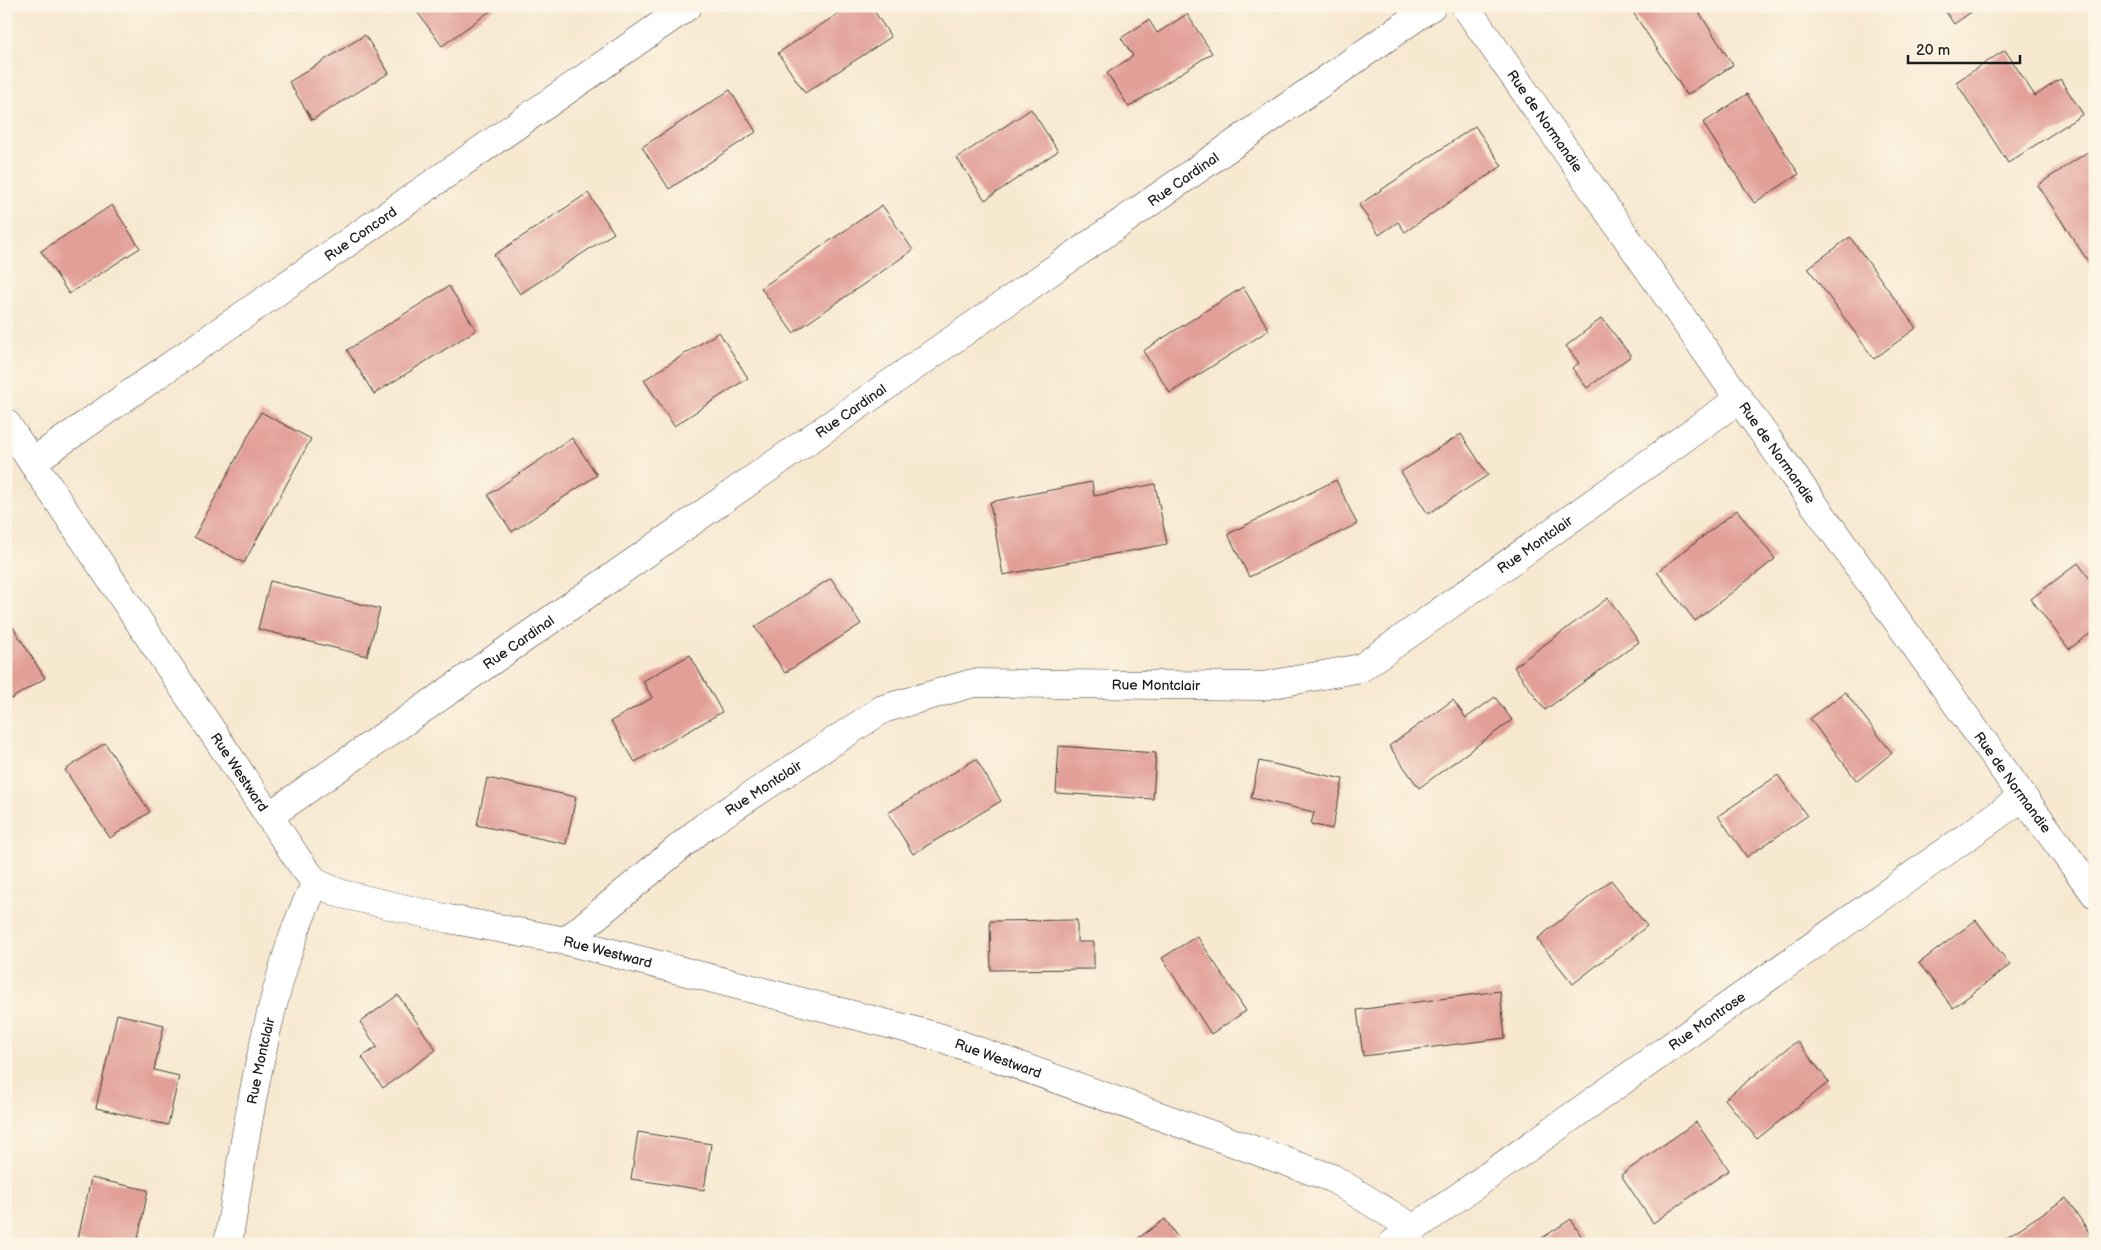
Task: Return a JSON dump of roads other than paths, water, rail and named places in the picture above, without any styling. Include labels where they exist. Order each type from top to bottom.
[{"type":"street","name":"Rue Concord","points":[[32,462],[688,6]]},
{"type":"street","name":"Rue Cardinal","points":[[269,816],[1432,6]]},
{"type":"street","name":"Rue de Normandie","points":[[1465,6],[1739,399],[2023,797],[2095,894]]},
{"type":"street","name":"Rue Montclair","points":[[566,941],[705,826],[882,709],[973,683],[1263,686],[1361,668],[1739,399]]},
{"type":"street","name":"Rue Westward","points":[[6,423],[299,861],[316,883],[342,894],[449,919],[566,941],[939,1037],[1332,1178],[1414,1228]]},
{"type":"street","name":"Rue Montrose","points":[[1392,1244],[2023,797]]},
{"type":"street","name":"Rue Montclair","points":[[228,1244],[255,1087],[269,1022],[294,933],[316,883]]}]
